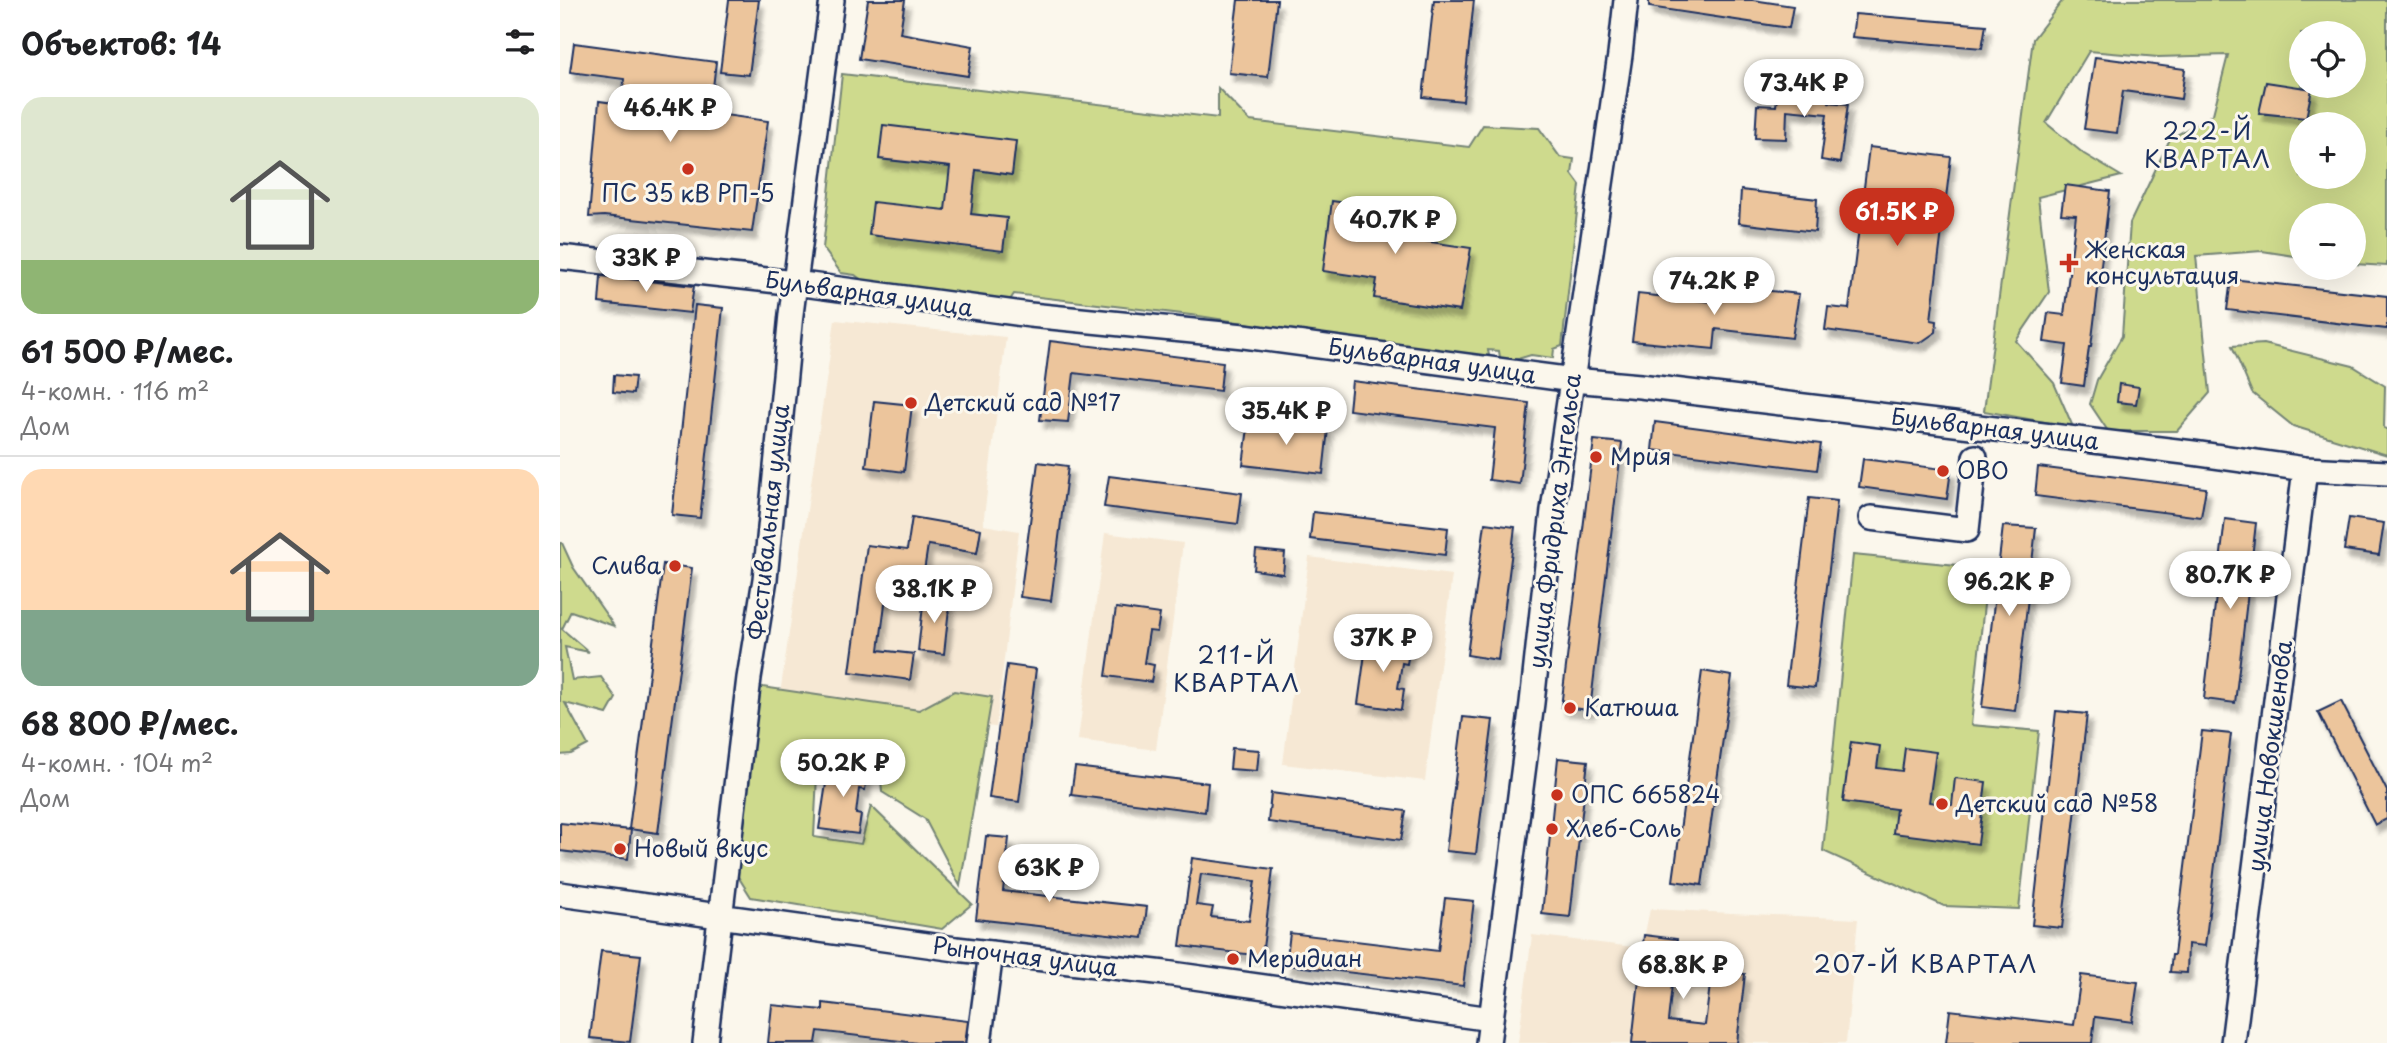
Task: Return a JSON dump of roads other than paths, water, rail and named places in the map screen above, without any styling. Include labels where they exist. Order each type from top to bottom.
[{"type":"street","name":"Фестивальная улица","points":[[705,1043],[749,678],[765,579],[794,283],[832,0]]},
{"type":"street","name":"улица Фридриха Энгельса","points":[[1488,1043],[1532,703],[1553,510],[1626,0]]},
{"type":"street","name":"Бульварная улица","points":[[560,257],[794,283],[1030,315],[1244,336],[1573,380],[2193,453],[2305,469],[2387,473]]},
{"type":"street","points":[[1871,518],[1967,530],[1975,457]]},
{"type":"street","name":"улица Новокшенова","points":[[2233,1043],[2305,469]]},
{"type":"street","name":"Рыночная улица","points":[[560,894],[764,924],[1165,973],[1491,1019]]},
{"type":"street","points":[[979,1043],[991,953]]},
{"type":"place","name":"ПС 35 кВ РП-5","points":[[688,169]]},
{"type":"place","name":"Женская консультация","points":[[2069,263]]},
{"type":"place","name":"Детский сад №17","points":[[911,403]]},
{"type":"place","name":"Мрия","points":[[1596,457]]},
{"type":"place","name":"ОВО","points":[[1943,471]]},
{"type":"place","name":"Слива","points":[[675,566]]},
{"type":"place","name":"Катюша","points":[[1570,708]]},
{"type":"place","name":"ОПС 665824","points":[[1557,795]]},
{"type":"place","name":"Детский сад №58","points":[[1942,804]]},
{"type":"place","name":"Хлеб-Соль","points":[[1552,829]]},
{"type":"place","name":"Новый вкус","points":[[620,849]]},
{"type":"place","name":"Меридиан","points":[[1233,959]]},
{"type":"district","name":"222-Й КВАРТАЛ","points":[[2208,146]]},
{"type":"district","name":"211-Й КВАРТАЛ","points":[[1237,670]]},
{"type":"district","name":"207-Й КВАРТАЛ","points":[[1926,965]]}]
